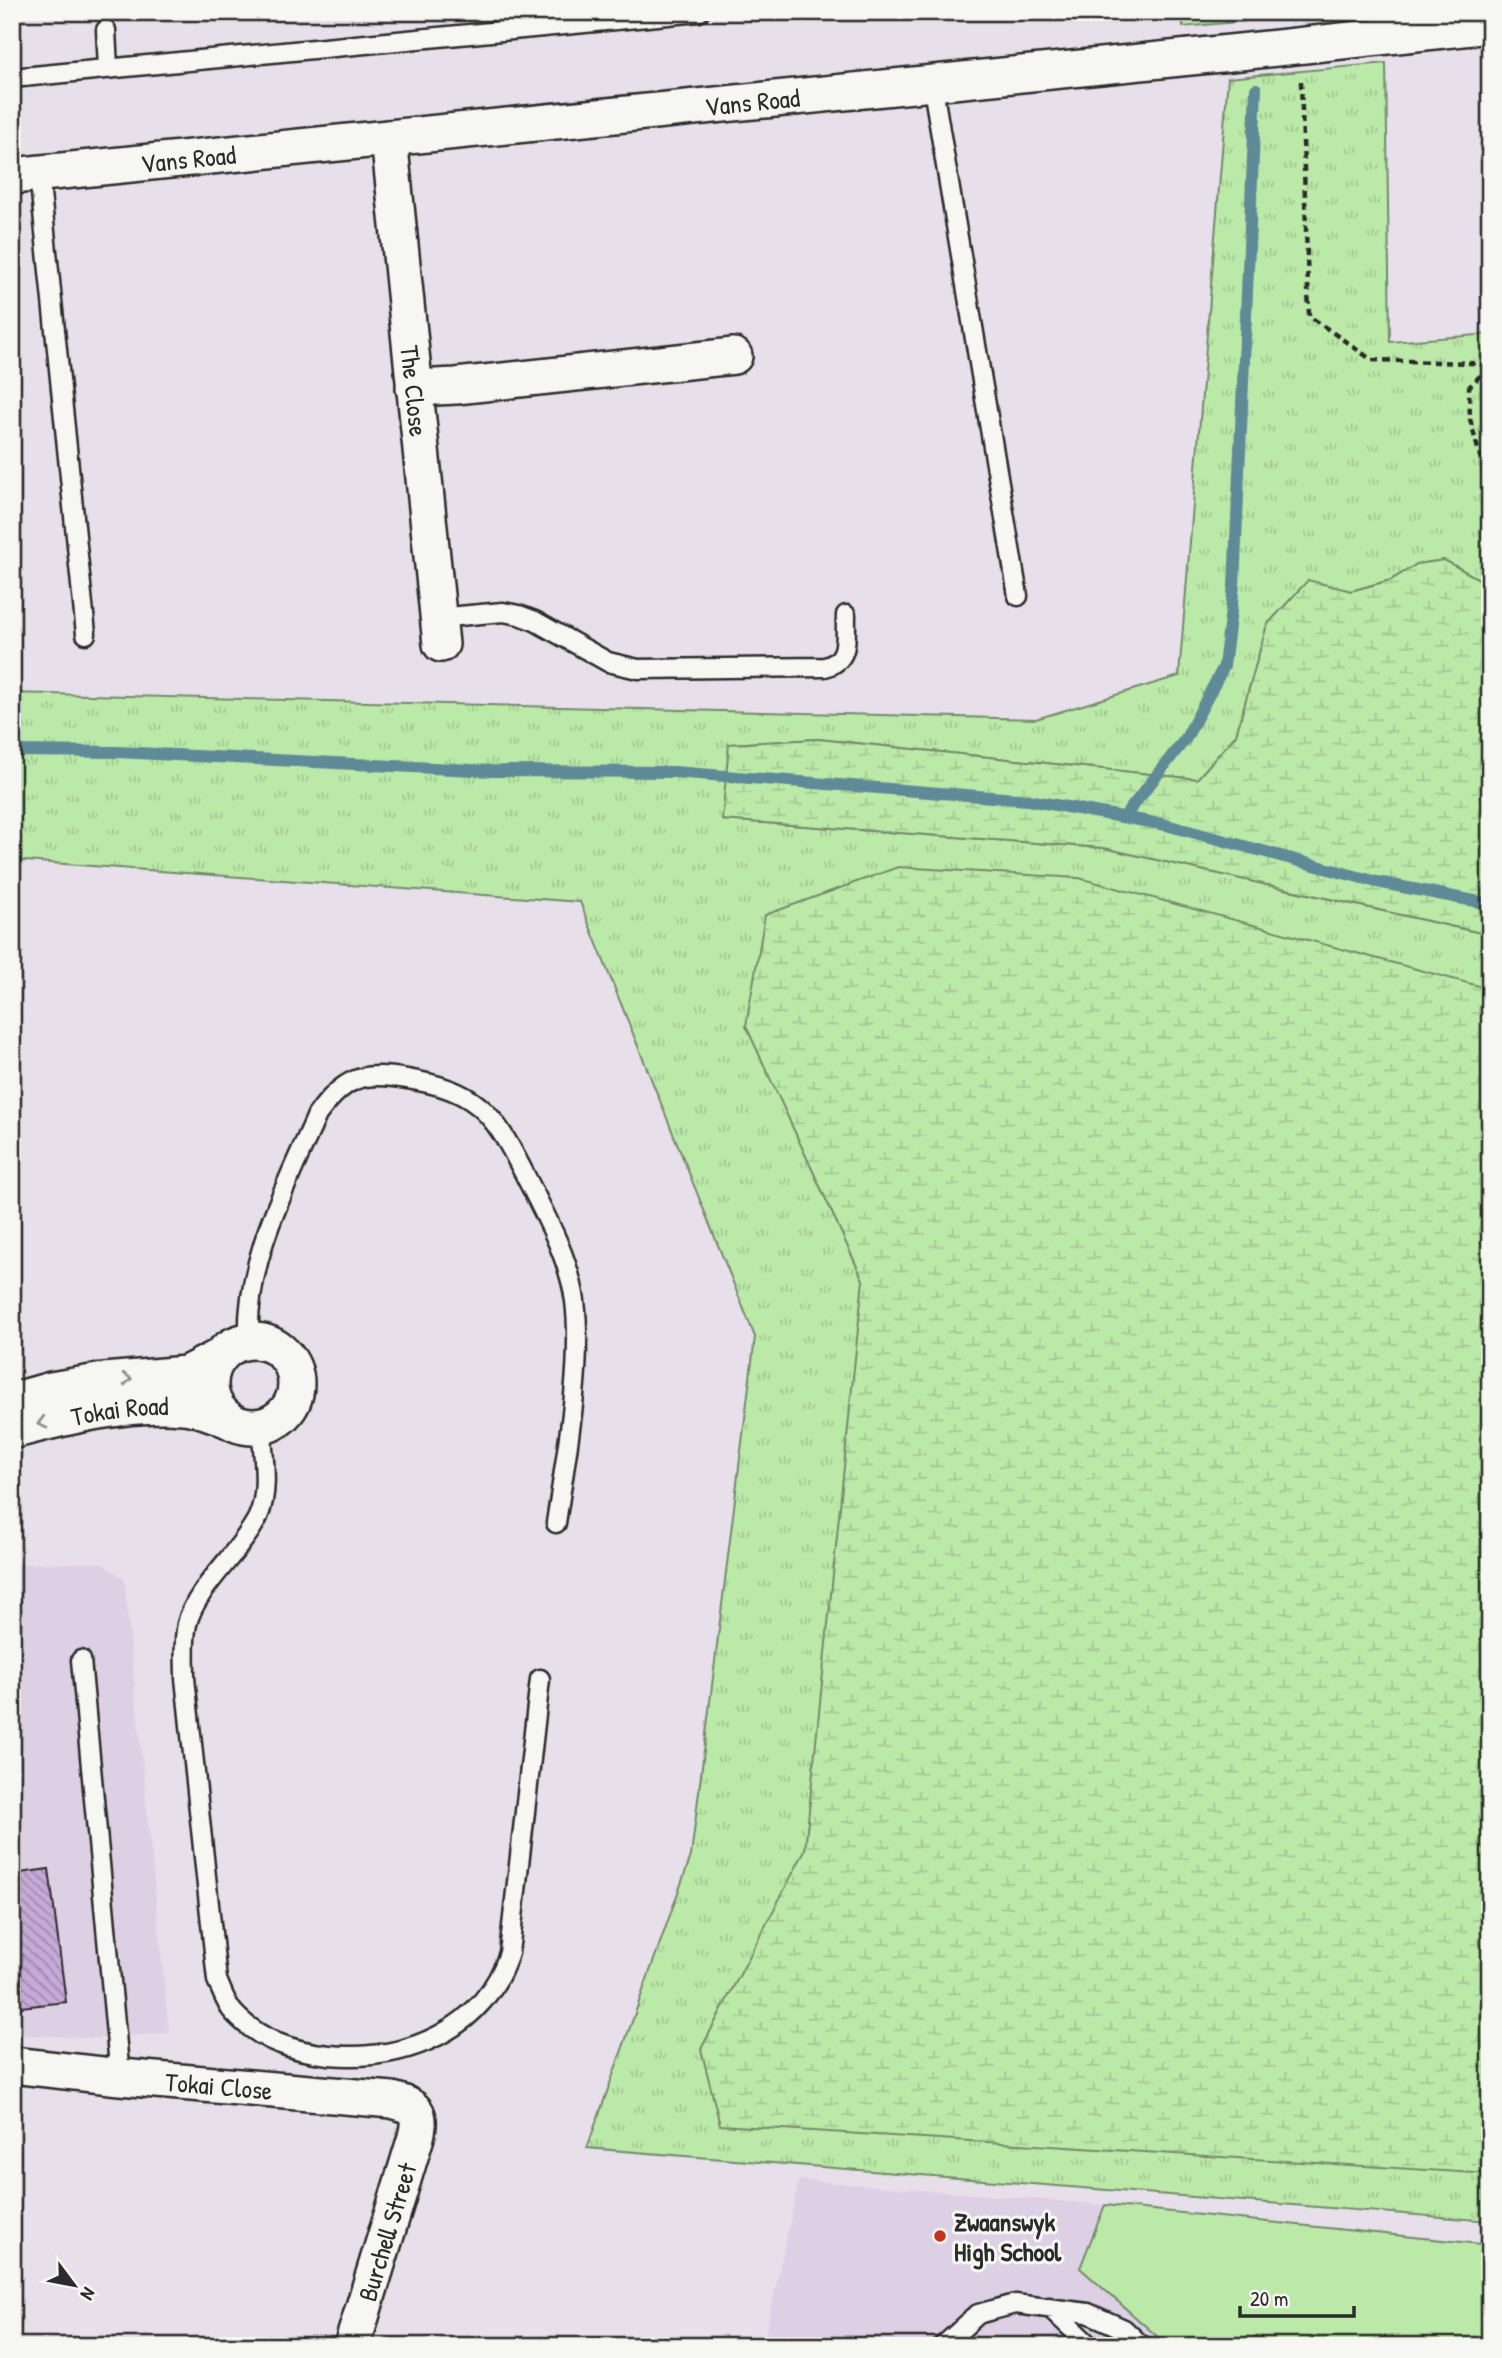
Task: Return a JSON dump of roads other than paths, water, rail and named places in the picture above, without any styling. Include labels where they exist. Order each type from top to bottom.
[{"type":"street","name":"Vans Road","points":[[26,174],[1299,46],[1490,24]]},
{"type":"street","name":"The Close","points":[[388,138],[439,631]]},
{"type":"street","points":[[414,388],[456,386],[734,356]]},
{"type":"street","points":[[272,1345],[284,1353],[292,1365],[296,1393],[291,1406],[282,1417],[245,1423],[218,1411],[212,1398],[212,1370],[234,1349],[272,1345]]},
{"type":"street","name":"Tokai Road","points":[[12,1401],[51,1390],[104,1381],[187,1374],[234,1349]]},
{"type":"street","name":"Tokai Road","points":[[12,1431],[86,1414],[151,1406],[183,1406],[245,1423]]},
{"type":"street","name":"Tokai Close","points":[[12,2065],[392,2101],[410,2106],[420,2119]]},
{"type":"street","name":"Burchell Street","points":[[352,2346],[420,2119]]},
{"type":"lane","points":[[12,78],[699,12]]},
{"type":"lane","points":[[106,30],[108,68]]},
{"type":"lane","points":[[932,82],[1018,596]]},
{"type":"lane","points":[[26,174],[86,634]]},
{"type":"lane","points":[[439,631],[503,612],[535,621],[608,662],[638,669],[810,667],[835,664],[841,659],[844,652],[846,615]]},
{"type":"lane","points":[[234,1349],[248,1317],[254,1275],[267,1231],[317,1115],[327,1101],[344,1086],[365,1076],[381,1074],[446,1086],[464,1094],[484,1111],[505,1137],[567,1267],[575,1301],[576,1356],[556,1523]]},
{"type":"lane","points":[[245,1423],[264,1484],[263,1500],[258,1517],[200,1598],[188,1621],[184,1640],[185,1678],[217,1980],[231,2011],[251,2029],[281,2046],[309,2053],[373,2056],[421,2045],[468,2015],[489,1995],[503,1973],[509,1953],[540,1679]]},
{"type":"lane","points":[[81,1660],[120,2077]]},
{"type":"lane","points":[[952,2343],[978,2314],[1015,2304],[1088,2313],[1124,2329],[1142,2346]]},
{"type":"lane","points":[[1049,2307],[1090,2346]]},
{"type":"waterway","points":[[1124,817],[1186,738],[1224,666],[1234,586],[1256,89]]},
{"type":"waterway","points":[[12,751],[117,752],[492,771],[674,772],[1028,800],[1166,825],[1377,882],[1490,904]]},
{"type":"place","name":"Zwaanswyk High School","points":[[940,2236]]}]
